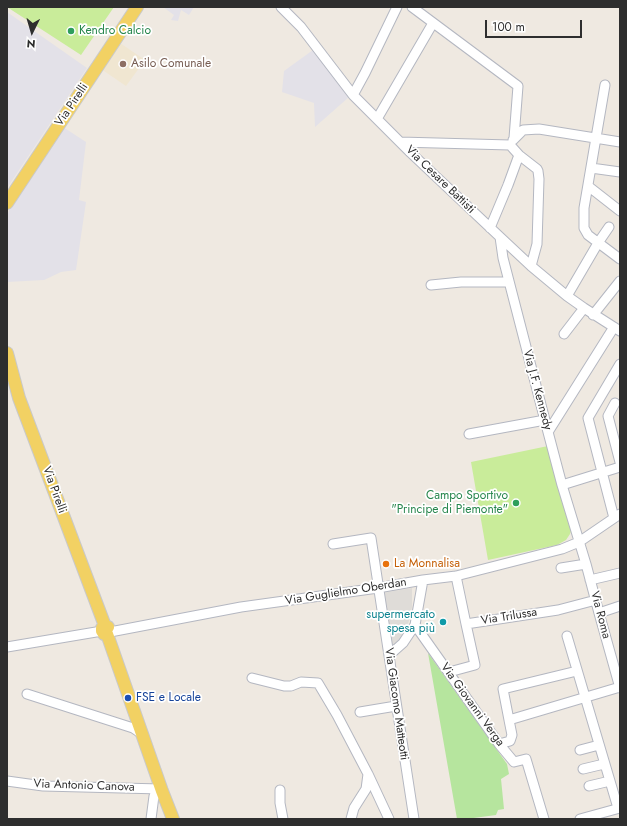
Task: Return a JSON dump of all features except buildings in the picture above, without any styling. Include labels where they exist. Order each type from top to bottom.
[{"type":"main road","name":"Via Pirelli","points":[[7,203],[137,7]]},
{"type":"main road","name":"Via Pirelli","points":[[7,353],[19,398],[106,631],[173,819]]},
{"type":"street","name":"Via Cesare Battisti","points":[[281,7],[301,27],[353,95],[500,238],[567,296],[593,315],[617,329]]},
{"type":"street","points":[[353,95],[365,74],[397,7]]},
{"type":"street","points":[[412,7],[518,86],[512,141],[519,155],[537,169],[539,179],[537,244],[532,266]]},
{"type":"street","points":[[377,118],[433,23]]},
{"type":"street","points":[[605,85],[584,208],[584,228],[588,235],[620,259]]},
{"type":"street","points":[[400,142],[512,141],[523,130],[539,129],[620,142]]},
{"type":"street","points":[[490,228],[519,155]]},
{"type":"street","points":[[591,168],[620,172]]},
{"type":"street","points":[[588,186],[620,211]]},
{"type":"street","points":[[567,296],[609,227]]},
{"type":"street","name":"Via J.F. Kennedy","points":[[500,238],[503,258],[548,432],[562,485],[580,542]]},
{"type":"street","points":[[593,315],[620,281]]},
{"type":"street","points":[[431,285],[461,282],[509,282]]},
{"type":"street","points":[[564,334],[584,308]]},
{"type":"street","points":[[548,432],[617,329]]},
{"type":"street","points":[[617,516],[602,472],[588,418],[620,364]]},
{"type":"street","points":[[615,403],[608,416],[620,462]]},
{"type":"street","points":[[469,434],[545,420]]},
{"type":"street","points":[[562,485],[620,467]]},
{"type":"street","name":"Via Guglielmo Oberdan","points":[[7,647],[241,607],[456,576],[562,549],[580,542],[617,516]]},
{"type":"street","name":"Via Giacomo Matteotti","points":[[333,544],[370,538],[414,819]]},
{"type":"street","name":"Via Roma","points":[[580,542],[619,684]]},
{"type":"street","points":[[561,568],[586,564]]},
{"type":"street","points":[[590,580],[620,573]]},
{"type":"street","points":[[456,576],[466,624]]},
{"type":"street","points":[[389,655],[403,643],[415,625],[423,580]]},
{"type":"street","name":"Via Trilussa","points":[[449,672],[475,665],[466,624],[558,610],[596,600]]},
{"type":"street","points":[[599,613],[620,606]]},
{"type":"street","name":"Via Giovanni Verga","points":[[415,625],[499,744],[514,762],[526,759],[544,819]]},
{"type":"street","points":[[567,636],[610,781],[615,811],[580,819]]},
{"type":"street","points":[[499,744],[510,741],[512,735],[503,689],[578,671]]},
{"type":"street","points":[[252,678],[284,686],[291,686],[301,682],[318,683],[337,715],[368,774],[389,819]]},
{"type":"street","points":[[510,720],[586,697],[619,684]]},
{"type":"street","points":[[27,694],[133,728],[142,734]]},
{"type":"street","points":[[360,712],[396,706]]},
{"type":"street","points":[[580,750],[599,745]]},
{"type":"street","points":[[583,769],[604,764]]},
{"type":"street","points":[[351,819],[354,808],[366,788],[368,774]]},
{"type":"street","name":"Via Antonio Canova","points":[[7,781],[43,786],[162,790]]},
{"type":"street","points":[[589,786],[610,781]]},
{"type":"street","points":[[151,819],[154,796],[162,790]]},
{"type":"street","points":[[280,790],[280,803],[283,819]]},
{"type":"shaded area","points":[[163,7],[194,7],[189,15],[181,10],[178,21],[171,20],[174,15]]},
{"type":"shaded area","points":[[7,12],[87,68],[7,188]]},
{"type":"shaded area","name":"Asilo Comunale","points":[[120,43],[145,60],[126,86],[101,69]]},
{"type":"shaded area","points":[[313,50],[349,97],[315,127],[314,103],[282,92],[284,71]]},
{"type":"shaded area","points":[[63,127],[86,142],[79,200],[86,202],[76,270],[61,272],[44,280],[7,282],[7,218],[10,206]]},
{"type":"shaded area","points":[[412,588],[412,607],[409,621],[401,638],[393,648],[388,638],[382,593]]},
{"type":"green space","name":"Kendro Calcio","points":[[7,7],[114,7],[81,55]]},
{"type":"green space","name":"Campo Sportivo \"Principe di Piemonte\"","points":[[548,446],[571,531],[570,534],[566,540],[557,545],[488,560],[471,462]]},
{"type":"green space","points":[[428,653],[507,764],[509,774],[501,779],[504,809],[498,810],[496,815],[457,819]]},
{"type":"place","name":"Kendro Calcio","points":[[71,31]]},
{"type":"place","name":"Asilo Comunale","points":[[123,64]]},
{"type":"place","name":"Campo Sportivo \"Principe di Piemonte\"","points":[[516,503]]},
{"type":"place","name":"La Monnalisa","points":[[386,564]]},
{"type":"place","name":"supermercato spesa più","points":[[443,622]]},
{"type":"place","name":"FSE e Locale","points":[[128,698]]}]
